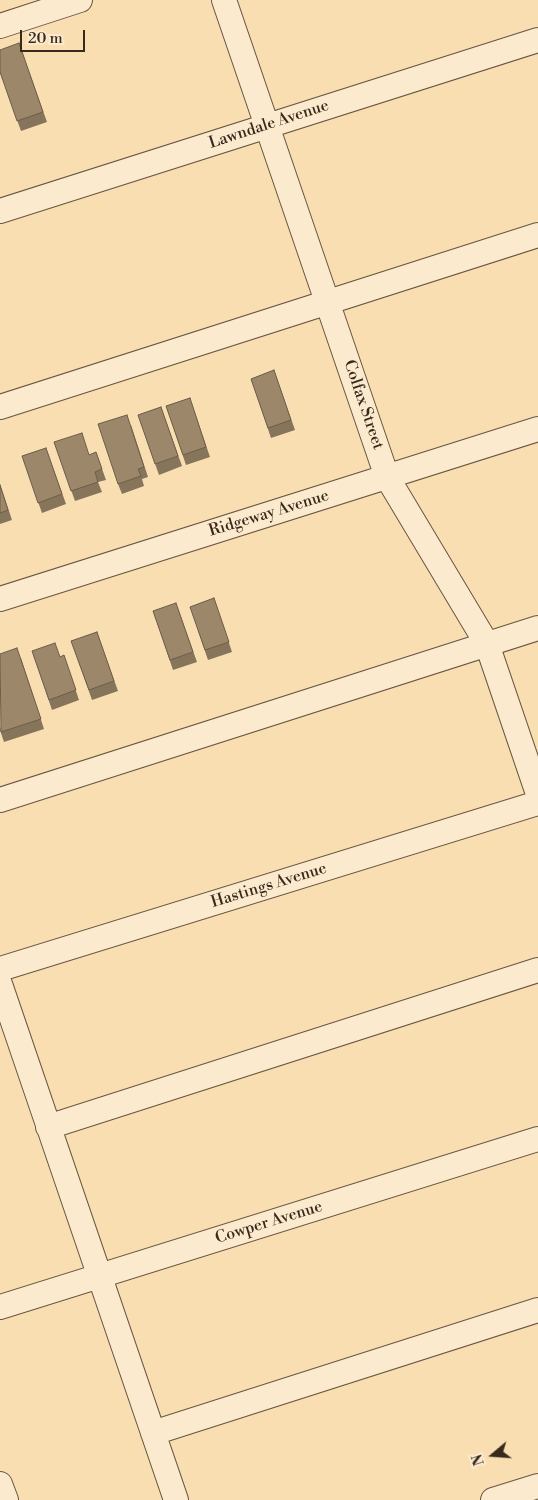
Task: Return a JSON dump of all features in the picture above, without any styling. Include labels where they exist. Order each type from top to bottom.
[{"type":"street","points":[[0,26],[80,0]]},
{"type":"street","name":"Colfax Street","points":[[224,0],[387,477],[488,644],[538,794]]},
{"type":"street","name":"Lawndale Avenue","points":[[0,211],[538,40]]},
{"type":"street","points":[[0,407],[538,236]]},
{"type":"street","name":"Ridgeway Avenue","points":[[0,599],[538,429]]},
{"type":"street","points":[[0,800],[538,628]]},
{"type":"street","name":"Hastings Avenue","points":[[0,969],[538,803]]},
{"type":"street","points":[[48,1126],[538,970]]},
{"type":"street","points":[[0,984],[176,1500]]},
{"type":"street","name":"Cowper Avenue","points":[[0,1306],[538,1138]]},
{"type":"street","points":[[153,1433],[538,1310]]},
{"type":"street","points":[[0,1484],[6,1500]]},
{"type":"street","points":[[493,1500],[538,1486]]},
{"type":"building","points":[[19,43],[43,112],[17,121],[0,72],[0,50]]},
{"type":"building","points":[[274,370],[291,420],[268,428],[251,379]]},
{"type":"building","points":[[190,398],[206,447],[183,455],[166,406]]},
{"type":"building","points":[[161,407],[178,456],[155,464],[138,415]]},
{"type":"building","points":[[127,415],[144,467],[138,469],[141,476],[118,484],[98,424]]},
{"type":"building","points":[[82,433],[89,455],[96,452],[102,469],[95,472],[98,482],[71,491],[54,442]]},
{"type":"building","points":[[46,448],[62,494],[38,503],[22,456]]},
{"type":"building","points":[[0,485],[8,510],[0,513]]},
{"type":"building","points":[[214,598],[229,642],[205,650],[190,607]]},
{"type":"building","points":[[176,603],[193,652],[170,660],[153,611]]},
{"type":"building","points":[[97,632],[114,681],[89,690],[71,641]]},
{"type":"building","points":[[55,643],[60,657],[64,655],[76,690],[49,700],[32,651]]},
{"type":"building","points":[[17,648],[41,719],[1,732],[0,654]]}]
